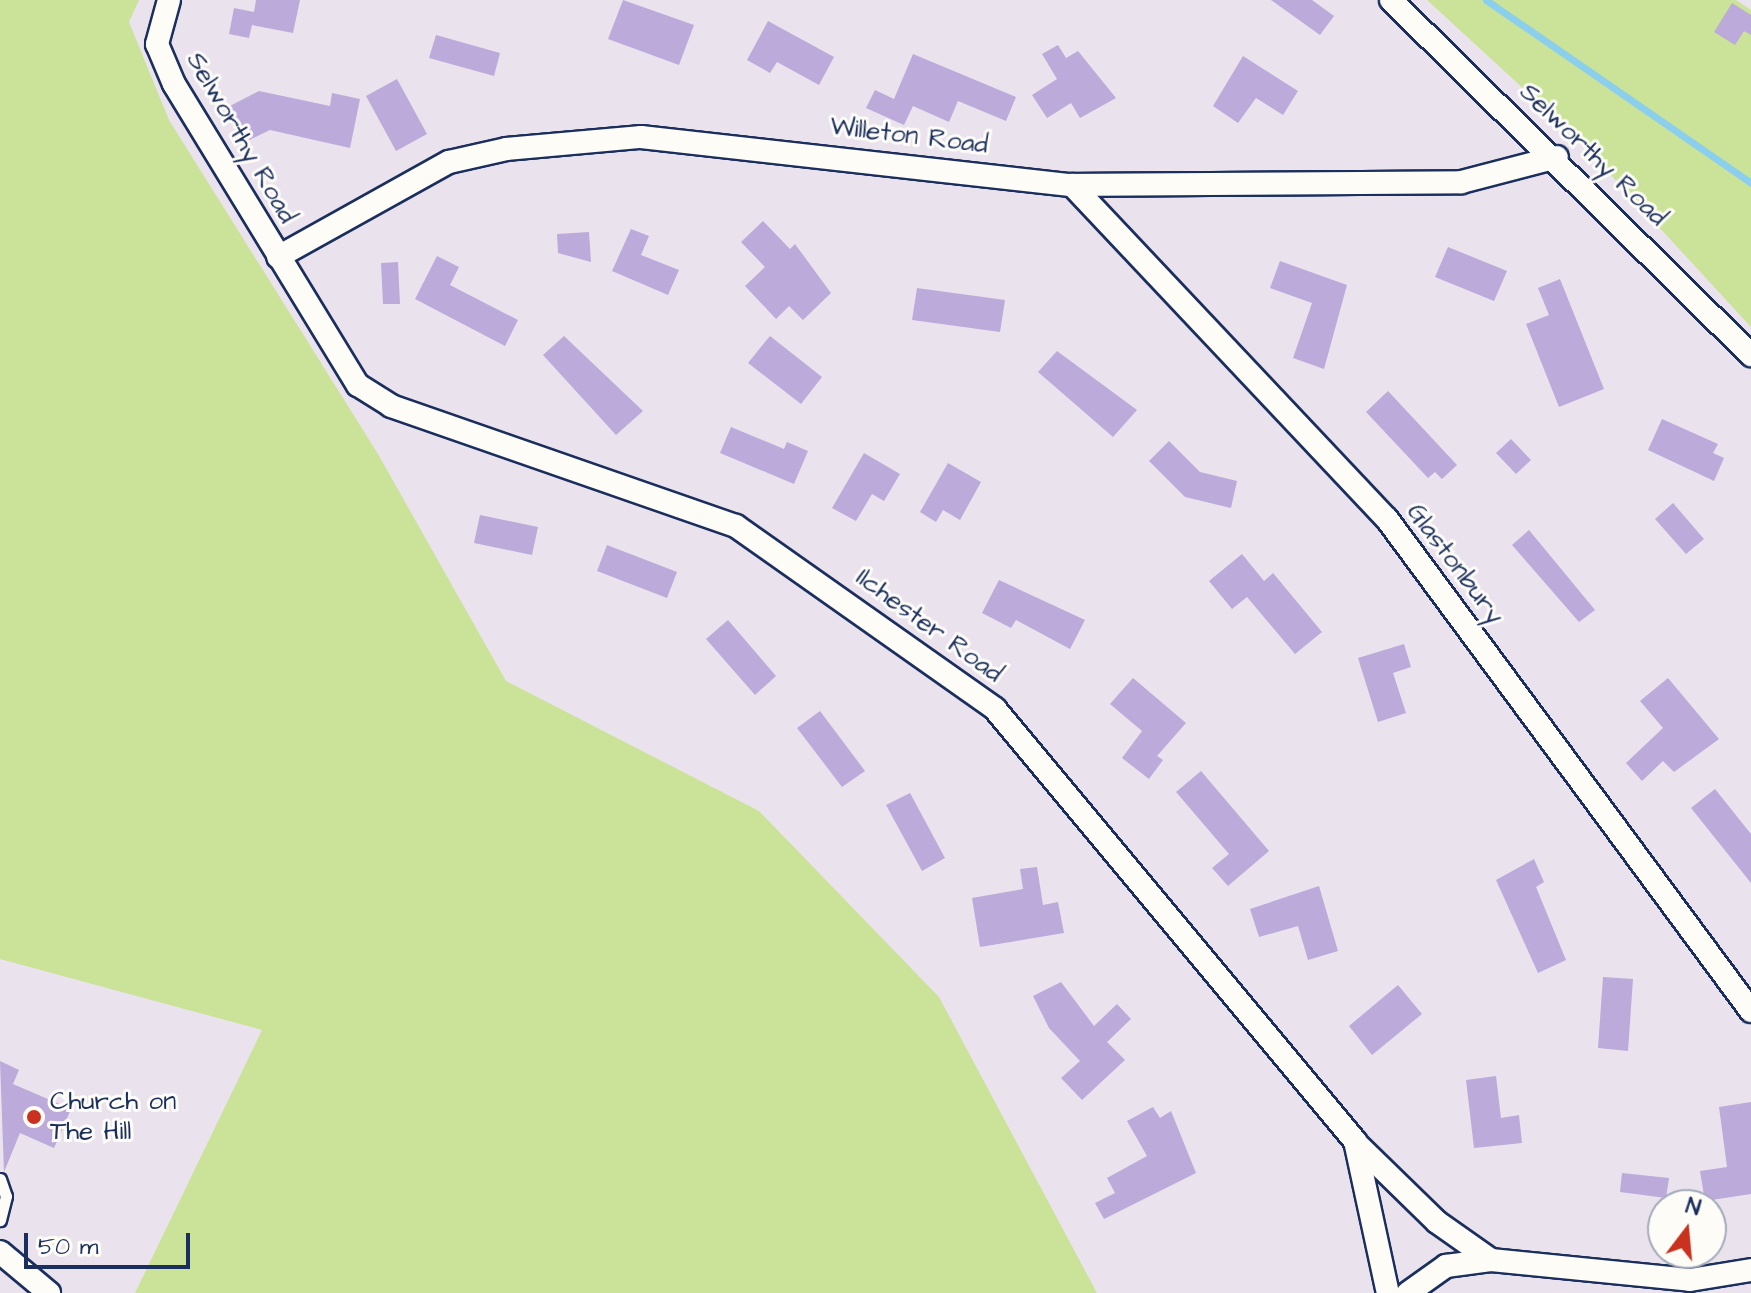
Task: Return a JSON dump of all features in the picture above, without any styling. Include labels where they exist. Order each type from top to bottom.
[{"type":"street","name":"Selworthy Road","points":[[169,0],[157,44],[228,182],[278,257]]},
{"type":"street","name":"Selworthy Road","points":[[1397,2],[1557,157],[1751,355]]},
{"type":"street","name":"Willeton Road","points":[[278,257],[449,162],[506,149],[641,137],[1072,185],[1461,182],[1557,157]]},
{"type":"street","name":"Glastonbury","points":[[1072,185],[1387,519],[1751,1011]]},
{"type":"street","name":"Ilchester Road","points":[[278,257],[332,353],[358,385],[391,406],[736,526],[995,709],[1355,1141],[1388,1293]]},
{"type":"street","points":[[1355,1141],[1437,1222],[1491,1260]]},
{"type":"street","points":[[0,1252],[49,1293]]},
{"type":"street","points":[[1408,1293],[1446,1266],[1491,1260],[1691,1286],[1751,1270]]},
{"type":"lane","points":[[0,1179],[6,1196],[0,1220]]},
{"type":"green space","points":[[0,0],[139,0],[129,22],[169,120],[378,454],[506,681],[759,811],[939,997],[1097,1293],[135,1293],[262,1030],[0,959]]},
{"type":"green space","points":[[1427,0],[1736,0],[1751,10],[1751,327],[1575,136]]},
{"type":"building","points":[[256,0],[300,0],[293,33],[252,25],[249,38],[229,34],[234,8],[254,12]]},
{"type":"building","points":[[623,0],[694,25],[679,65],[608,39]]},
{"type":"building","points":[[1271,0],[1312,0],[1334,16],[1320,35]]},
{"type":"building","points":[[1732,3],[1751,15],[1751,35],[1744,31],[1735,45],[1714,32]]},
{"type":"building","points":[[768,21],[834,57],[819,85],[777,62],[770,73],[747,60]]},
{"type":"building","points":[[436,35],[500,53],[494,76],[429,58]]},
{"type":"building","points":[[1058,45],[1066,58],[1078,51],[1116,98],[1080,118],[1071,103],[1047,118],[1032,95],[1057,79],[1042,54]]},
{"type":"building","points":[[913,54],[1016,97],[1006,121],[958,101],[949,122],[913,106],[904,125],[866,108],[875,90],[894,99]]},
{"type":"building","points":[[1243,56],[1298,91],[1283,115],[1256,98],[1238,123],[1213,106]]},
{"type":"building","points":[[397,79],[427,134],[396,151],[366,96]]},
{"type":"building","points":[[259,91],[330,106],[332,93],[360,99],[350,148],[270,130],[245,142],[226,108]]},
{"type":"building","points":[[763,221],[790,249],[795,244],[831,293],[803,320],[789,306],[776,319],[745,286],[765,267],[741,242]]},
{"type":"building","points":[[631,229],[649,236],[641,255],[679,270],[668,295],[612,271]]},
{"type":"building","points":[[589,232],[591,262],[558,253],[557,234]]},
{"type":"building","points":[[1448,247],[1507,271],[1494,301],[1435,277]]},
{"type":"building","points":[[437,256],[459,267],[450,285],[518,320],[505,346],[415,299]]},
{"type":"building","points":[[1280,261],[1347,285],[1324,369],[1293,358],[1312,303],[1270,288]]},
{"type":"building","points":[[398,262],[400,304],[383,304],[381,263]]},
{"type":"building","points":[[1560,279],[1604,389],[1559,407],[1526,324],[1549,315],[1538,288]]},
{"type":"building","points":[[917,288],[1005,300],[1000,332],[912,320]]},
{"type":"building","points":[[564,336],[643,411],[616,435],[543,355]]},
{"type":"building","points":[[770,336],[822,377],[801,404],[748,363]]},
{"type":"building","points":[[1057,351],[1137,410],[1113,437],[1038,372]]},
{"type":"building","points":[[1388,391],[1457,465],[1442,479],[1435,472],[1428,478],[1366,412]]},
{"type":"building","points":[[1662,419],[1718,444],[1713,453],[1724,458],[1714,481],[1648,450]]},
{"type":"building","points":[[731,427],[784,449],[787,442],[808,451],[794,484],[720,453]]},
{"type":"building","points":[[1511,439],[1531,460],[1516,474],[1496,453]]},
{"type":"building","points":[[1169,441],[1200,472],[1237,481],[1231,508],[1185,497],[1149,461]]},
{"type":"building","points":[[864,453],[900,474],[884,501],[872,494],[856,521],[832,508]]},
{"type":"building","points":[[948,463],[981,482],[960,520],[943,510],[936,522],[920,512]]},
{"type":"building","points":[[1673,503],[1704,539],[1686,554],[1655,519]]},
{"type":"building","points":[[480,515],[538,527],[532,555],[474,543]]},
{"type":"building","points":[[1529,530],[1595,610],[1579,622],[1512,545]]},
{"type":"building","points":[[607,545],[677,572],[667,598],[597,571]]},
{"type":"building","points":[[1242,554],[1264,581],[1273,573],[1322,632],[1295,654],[1247,597],[1232,609],[1209,581]]},
{"type":"building","points":[[999,580],[1085,620],[1070,649],[1016,620],[1011,628],[982,613]]},
{"type":"building","points":[[728,620],[776,676],[755,695],[706,639]]},
{"type":"building","points":[[1404,644],[1411,667],[1393,673],[1406,713],[1378,722],[1358,658]]},
{"type":"building","points":[[1133,678],[1186,723],[1157,756],[1163,760],[1149,779],[1122,758],[1142,731],[1110,704]]},
{"type":"building","points":[[1668,678],[1719,739],[1674,772],[1663,761],[1642,781],[1626,763],[1663,728],[1640,701]]},
{"type":"building","points":[[820,711],[865,771],[842,787],[797,728]]},
{"type":"building","points":[[1201,771],[1269,851],[1228,886],[1212,868],[1229,854],[1176,792]]},
{"type":"building","points":[[1715,789],[1751,834],[1751,883],[1691,808]]},
{"type":"building","points":[[910,793],[945,858],[922,871],[886,805]]},
{"type":"building","points":[[1534,859],[1544,882],[1536,887],[1566,960],[1538,973],[1496,880]]},
{"type":"building","points":[[1037,867],[1043,905],[1058,902],[1064,933],[980,947],[972,898],[1023,889],[1020,869]]},
{"type":"building","points":[[1319,886],[1338,951],[1308,960],[1298,926],[1259,937],[1250,909]]},
{"type":"building","points":[[1603,977],[1633,979],[1628,1051],[1598,1048]]},
{"type":"building","points":[[1061,982],[1094,1026],[1117,1004],[1131,1019],[1107,1042],[1125,1060],[1082,1100],[1061,1078],[1080,1061],[1049,1028],[1033,996]]},
{"type":"building","points":[[1398,985],[1422,1014],[1372,1055],[1349,1026]]},
{"type":"building","name":"Church on The Hill","points":[[0,1061],[19,1070],[13,1084],[71,1109],[54,1148],[20,1133],[4,1172]]},
{"type":"building","points":[[1496,1076],[1501,1118],[1519,1115],[1522,1143],[1474,1148],[1466,1080]]},
{"type":"building","points":[[1751,1102],[1751,1194],[1727,1198],[1727,1189],[1703,1189],[1700,1171],[1727,1167],[1719,1107]]},
{"type":"building","points":[[1153,1107],[1160,1118],[1171,1111],[1196,1173],[1104,1219],[1095,1203],[1115,1193],[1107,1178],[1147,1156],[1127,1121]]},
{"type":"building","points":[[1622,1173],[1669,1178],[1667,1189],[1647,1189],[1647,1196],[1620,1192]]},
{"type":"waterway","points":[[1486,0],[1751,183]]},
{"type":"place","name":"Church on The Hill","points":[[34,1117]]}]
